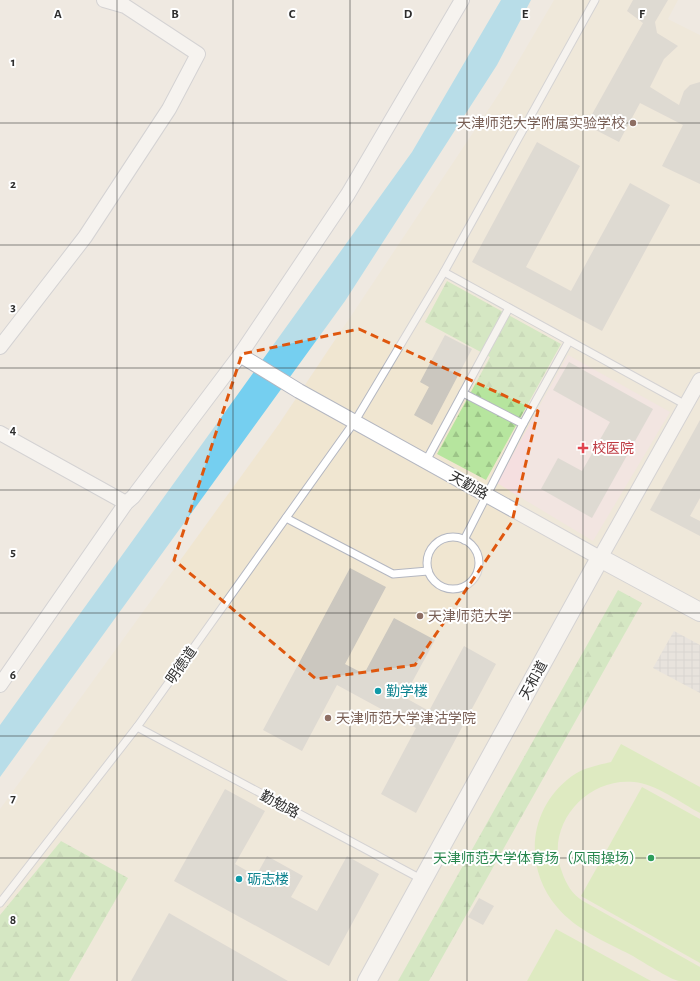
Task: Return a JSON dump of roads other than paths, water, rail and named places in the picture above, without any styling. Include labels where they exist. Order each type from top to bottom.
[{"type":"street","points":[[0,347],[85,237],[170,109],[198,54],[125,6],[104,0]]},
{"type":"street","points":[[0,685],[126,503],[133,497],[240,356],[348,194],[462,0]]},
{"type":"street","name":"天勤路","points":[[240,356],[299,391],[700,612]]},
{"type":"street","name":"天和道","points":[[367,981],[600,558],[700,380]]},
{"type":"street","points":[[0,433],[126,503]]},
{"type":"lane","name":"明德道","points":[[0,903],[137,728],[355,421],[444,272],[595,0]]},
{"type":"lane","points":[[444,272],[686,405]]},
{"type":"lane","points":[[426,461],[509,308]]},
{"type":"lane","points":[[464,540],[523,424],[569,341]]},
{"type":"lane","points":[[463,392],[523,424]]},
{"type":"lane","points":[[286,518],[393,574],[428,571]]},
{"type":"lane","points":[[451,537],[464,540],[474,549],[477,555],[478,568],[472,581],[461,588],[447,589],[435,583],[431,578],[426,565],[429,551],[438,541],[451,537]]},
{"type":"lane","name":"勤勉路","points":[[137,728],[423,880]]},
{"type":"water","points":[[501,0],[531,0],[497,65],[345,301],[0,777],[0,725],[412,152]]},
{"type":"place","name":"天津师范大学附属实验学校","points":[[633,123]]},
{"type":"place","name":"校医院","points":[[583,448]]},
{"type":"place","name":"天津师范大学","points":[[420,616]]},
{"type":"place","name":"勤学楼","points":[[378,691]]},
{"type":"place","name":"天津师范大学津沽学院","points":[[328,718]]},
{"type":"place","name":"天津师范大学体育场（风雨操场）","points":[[651,858]]},
{"type":"place","name":"砺志楼","points":[[239,879]]}]
